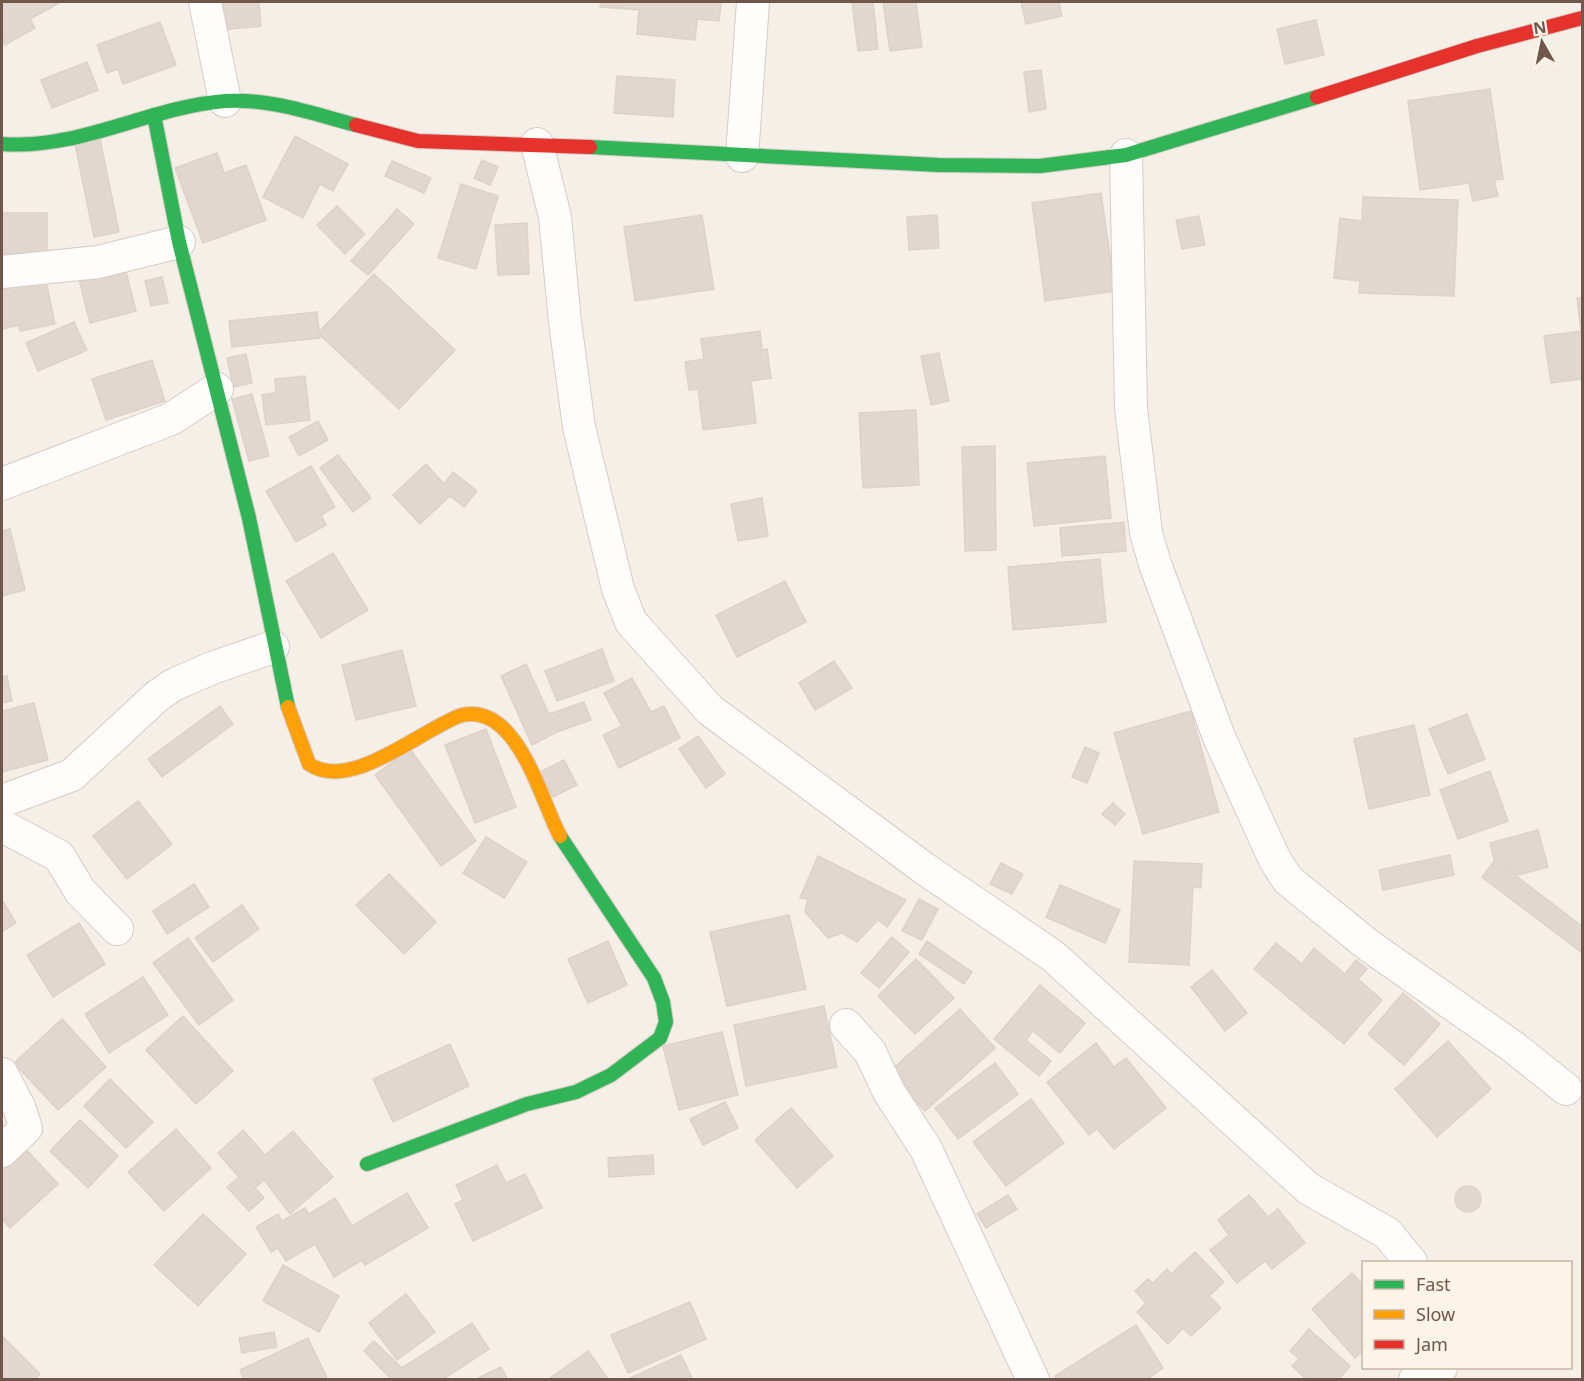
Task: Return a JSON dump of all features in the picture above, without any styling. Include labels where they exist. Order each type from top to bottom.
[{"type":"street","points":[[205,2],[225,101]]},
{"type":"street","points":[[742,156],[753,2]]},
{"type":"street","points":[[2,144],[29,146],[62,142],[154,116],[225,101],[259,102],[296,109],[418,141],[537,144],[938,165],[1040,166],[1126,155],[1218,129],[1477,46],[1582,18]]},
{"type":"street","points":[[154,116],[179,242],[249,518],[284,697],[309,764],[322,772],[361,765],[466,714],[486,717],[506,730],[530,769],[553,824],[581,871],[644,957],[657,986],[665,1018],[665,1029],[660,1038],[611,1075],[576,1092],[527,1104],[367,1164]]},
{"type":"street","points":[[537,144],[555,217],[564,322],[579,427],[618,589],[631,622],[710,710],[925,868],[1053,956],[1309,1189],[1387,1233],[1409,1261]]},
{"type":"street","points":[[1126,155],[1131,408],[1146,533],[1155,564],[1219,737],[1275,860],[1288,880],[1359,938],[1512,1046],[1566,1089]]},
{"type":"street","points":[[2,272],[98,262],[179,242]]},
{"type":"street","points":[[2,484],[171,419],[217,389]]},
{"type":"street","points":[[2,801],[72,775],[156,697],[173,685],[212,668],[273,647]]},
{"type":"street","points":[[2,826],[59,856],[80,891],[117,929]]},
{"type":"street","points":[[846,1025],[870,1052],[889,1092],[926,1149],[1033,1380]]},
{"type":"street","points":[[2,1074],[19,1107],[26,1128],[2,1152]]},
{"type":"street","points":[[1415,1380],[1439,1369]]},
{"type":"building","points":[[2,2],[61,2],[30,19],[35,28],[5,45],[2,38]]},
{"type":"building","points":[[219,2],[259,2],[261,26],[222,30]]},
{"type":"building","points":[[601,2],[721,2],[719,21],[697,19],[695,40],[637,34],[639,10],[600,7]]},
{"type":"building","points":[[852,2],[873,2],[878,49],[858,51]]},
{"type":"building","points":[[883,2],[916,2],[922,47],[890,51]]},
{"type":"building","points":[[1021,2],[1059,2],[1062,16],[1026,24]]},
{"type":"building","points":[[1316,20],[1324,55],[1285,64],[1277,29]]},
{"type":"building","points":[[160,22],[176,65],[123,84],[118,69],[107,73],[97,45]]},
{"type":"building","points":[[87,62],[98,90],[52,108],[41,80]]},
{"type":"building","points":[[1041,70],[1046,109],[1029,112],[1024,72]]},
{"type":"building","points":[[617,76],[675,80],[673,117],[614,113]]},
{"type":"building","points":[[1490,89],[1503,179],[1494,180],[1498,196],[1473,201],[1469,183],[1420,190],[1408,101]]},
{"type":"building","points":[[295,136],[348,164],[333,191],[320,184],[303,218],[263,197]]},
{"type":"building","points":[[100,139],[119,232],[94,237],[75,144]]},
{"type":"building","points":[[217,153],[224,173],[246,165],[266,220],[203,243],[175,168]]},
{"type":"building","points":[[482,160],[498,167],[490,185],[474,178]]},
{"type":"building","points":[[392,161],[431,178],[424,193],[385,176]]},
{"type":"building","points":[[461,184],[498,196],[476,269],[438,258]]},
{"type":"building","points":[[1101,193],[1115,291],[1045,301],[1032,203]]},
{"type":"building","points":[[1363,197],[1458,200],[1454,296],[1359,293],[1360,281],[1334,278],[1340,218],[1362,221]]},
{"type":"building","points":[[337,206],[365,234],[345,254],[317,225]]},
{"type":"building","points":[[397,209],[414,224],[368,275],[351,261]]},
{"type":"building","points":[[2,213],[47,213],[47,258],[2,258]]},
{"type":"building","points":[[702,215],[714,289],[635,301],[624,227]]},
{"type":"building","points":[[937,215],[939,248],[909,250],[907,217]]},
{"type":"building","points":[[1199,216],[1205,245],[1182,249],[1176,220]]},
{"type":"building","points":[[527,223],[529,274],[498,275],[495,225]]},
{"type":"building","points":[[124,264],[136,311],[90,323],[78,275]]},
{"type":"building","points":[[44,272],[55,324],[20,331],[19,325],[2,329],[2,281]]},
{"type":"building","points":[[374,274],[455,350],[399,409],[318,333]]},
{"type":"building","points":[[162,277],[168,303],[151,306],[145,281]]},
{"type":"building","points":[[1577,298],[1582,298],[1582,379],[1551,383],[1544,336],[1581,331]]},
{"type":"building","points":[[317,312],[320,338],[232,347],[229,321]]},
{"type":"building","points":[[74,322],[87,350],[38,371],[26,343]]},
{"type":"building","points":[[760,331],[762,350],[767,349],[771,378],[751,381],[756,423],[703,430],[698,389],[689,390],[685,362],[704,359],[701,339]]},
{"type":"building","points":[[939,353],[949,401],[931,405],[921,356]]},
{"type":"building","points":[[246,354],[252,383],[233,387],[227,358]]},
{"type":"building","points":[[152,360],[165,401],[106,420],[92,379]]},
{"type":"building","points":[[305,376],[310,420],[266,425],[262,395],[276,393],[275,379]]},
{"type":"building","points":[[252,394],[269,456],[249,461],[232,399]]},
{"type":"building","points":[[916,410],[919,485],[863,488],[859,413]]},
{"type":"building","points":[[318,421],[328,440],[299,456],[289,437]]},
{"type":"building","points":[[995,446],[996,550],[965,551],[962,447]]},
{"type":"building","points":[[338,455],[371,498],[353,512],[320,468]]},
{"type":"building","points":[[1105,456],[1111,518],[1034,526],[1027,463]]},
{"type":"building","points":[[426,464],[444,484],[453,472],[477,491],[464,507],[450,496],[420,524],[393,495]]},
{"type":"building","points":[[311,466],[335,507],[321,515],[326,525],[296,542],[266,491]]},
{"type":"building","points":[[762,498],[768,536],[738,541],[731,504]]},
{"type":"building","points":[[1124,522],[1126,551],[1062,556],[1060,528]]},
{"type":"building","points":[[10,529],[25,590],[2,596],[2,531]]},
{"type":"building","points":[[333,553],[368,610],[321,638],[286,581]]},
{"type":"building","points":[[1100,559],[1106,622],[1013,630],[1008,567]]},
{"type":"building","points":[[785,581],[806,622],[737,657],[716,615]]},
{"type":"building","points":[[602,649],[614,681],[557,701],[545,671]]},
{"type":"building","points":[[402,650],[416,706],[356,720],[342,665]]},
{"type":"building","points":[[834,661],[852,688],[815,710],[799,683]]},
{"type":"building","points":[[526,664],[549,714],[584,702],[591,720],[557,732],[532,745],[501,676]]},
{"type":"building","points":[[7,676],[12,701],[2,703],[2,677]]},
{"type":"building","points":[[632,678],[651,712],[664,706],[680,738],[619,768],[603,735],[622,726],[604,693]]},
{"type":"building","points":[[34,703],[48,760],[2,772],[2,711]]},
{"type":"building","points":[[220,706],[233,724],[162,777],[148,759]]},
{"type":"building","points":[[1191,711],[1219,812],[1143,834],[1114,733]]},
{"type":"building","points":[[1467,714],[1485,759],[1448,774],[1429,729]]},
{"type":"building","points":[[1414,725],[1430,795],[1369,809],[1354,739]]},
{"type":"building","points":[[486,729],[516,807],[475,823],[445,745]]},
{"type":"building","points":[[698,736],[725,774],[706,788],[679,749]]},
{"type":"building","points":[[1085,747],[1099,753],[1087,783],[1072,777]]},
{"type":"building","points":[[410,749],[476,841],[441,866],[375,775]]},
{"type":"building","points":[[564,760],[577,785],[553,797],[540,772]]},
{"type":"building","points":[[1490,771],[1508,821],[1458,839],[1440,790]]},
{"type":"building","points":[[138,801],[172,844],[127,879],[93,836]]},
{"type":"building","points":[[1113,803],[1125,814],[1115,825],[1102,814]]},
{"type":"building","points":[[1538,830],[1548,867],[1499,880],[1490,843]]},
{"type":"building","points":[[486,837],[527,862],[504,898],[463,873]]},
{"type":"building","points":[[1450,855],[1454,875],[1383,890],[1379,870]]},
{"type":"building","points":[[818,856],[906,900],[887,927],[878,920],[857,942],[842,933],[828,938],[805,912],[808,899],[800,898]]},
{"type":"building","points":[[1495,860],[1582,926],[1582,953],[1482,877]]},
{"type":"building","points":[[1134,861],[1202,864],[1201,888],[1193,887],[1189,965],[1129,962]]},
{"type":"building","points":[[1001,863],[1023,874],[1012,894],[990,884]]},
{"type":"building","points":[[389,874],[436,922],[404,954],[356,905]]},
{"type":"building","points":[[194,884],[209,907],[167,934],[153,911]]},
{"type":"building","points":[[1060,885],[1120,910],[1105,943],[1046,917]]},
{"type":"building","points":[[919,899],[938,909],[922,940],[902,931]]},
{"type":"building","points":[[2,900],[16,923],[2,932]]},
{"type":"building","points":[[242,905],[259,929],[213,962],[195,938]]},
{"type":"building","points":[[789,915],[806,989],[727,1006],[710,932]]},
{"type":"building","points":[[79,923],[105,964],[53,997],[27,955]]},
{"type":"building","points":[[892,937],[909,952],[879,988],[861,973]]},
{"type":"building","points":[[188,938],[233,1000],[199,1025],[153,963]]},
{"type":"building","points":[[608,941],[627,985],[588,1003],[568,959]]},
{"type":"building","points":[[927,941],[972,972],[964,984],[919,954]]},
{"type":"building","points":[[1276,943],[1302,964],[1314,948],[1345,974],[1356,960],[1367,969],[1358,979],[1382,1000],[1344,1044],[1254,969]]},
{"type":"building","points":[[916,959],[954,998],[915,1034],[878,996]]},
{"type":"building","points":[[1212,970],[1247,1013],[1225,1031],[1191,987]]},
{"type":"building","points":[[143,977],[168,1015],[109,1053],[85,1014]]},
{"type":"building","points":[[1040,985],[1085,1023],[1060,1053],[1033,1031],[1026,1040],[1051,1061],[1039,1076],[994,1039]]},
{"type":"building","points":[[1403,993],[1440,1024],[1404,1065],[1368,1034]]},
{"type":"building","points":[[824,1006],[837,1067],[746,1086],[734,1025]]},
{"type":"building","points":[[960,1009],[995,1048],[925,1111],[889,1072]]},
{"type":"building","points":[[183,1016],[233,1071],[196,1104],[146,1050]]},
{"type":"building","points":[[62,1019],[106,1067],[58,1110],[14,1063]]},
{"type":"building","points":[[722,1032],[738,1095],[679,1110],[663,1046]]},
{"type":"building","points":[[1448,1041],[1491,1089],[1437,1137],[1395,1089]]},
{"type":"building","points":[[1096,1043],[1114,1067],[1126,1058],[1166,1108],[1114,1149],[1097,1129],[1089,1135],[1047,1082]]},
{"type":"building","points":[[450,1044],[469,1086],[393,1122],[373,1079]]},
{"type":"building","points":[[995,1063],[1018,1094],[958,1139],[935,1108]]},
{"type":"building","points":[[110,1079],[153,1122],[126,1148],[84,1106]]},
{"type":"building","points":[[1031,1099],[1064,1143],[1006,1186],[973,1142]]},
{"type":"building","points":[[725,1102],[738,1128],[703,1145],[690,1119]]},
{"type":"building","points":[[791,1108],[833,1156],[797,1188],[755,1140]]},
{"type":"building","points":[[80,1120],[118,1156],[88,1188],[50,1151]]},
{"type":"building","points":[[176,1129],[211,1168],[164,1211],[128,1172]]},
{"type":"building","points":[[243,1130],[265,1155],[293,1131],[333,1177],[290,1214],[264,1180],[255,1188],[264,1198],[249,1211],[227,1187],[239,1177],[218,1153]]},
{"type":"building","points":[[24,1147],[58,1184],[10,1228],[2,1219],[2,1168]]},
{"type":"building","points":[[653,1155],[654,1174],[609,1177],[608,1158]]},
{"type":"building","points":[[497,1165],[506,1183],[525,1174],[542,1208],[473,1241],[455,1204],[463,1200],[456,1185]]},
{"type":"building","points":[[1468,1186],[1477,1190],[1481,1199],[1477,1208],[1468,1212],[1459,1208],[1455,1199],[1459,1190]]},
{"type":"building","points":[[407,1193],[428,1228],[365,1265],[362,1260],[334,1277],[315,1244],[286,1261],[278,1248],[271,1252],[256,1227],[278,1214],[282,1221],[305,1208],[309,1214],[335,1198],[352,1226]]},
{"type":"building","points":[[1008,1195],[1017,1209],[986,1228],[977,1214]]},
{"type":"building","points":[[1249,1195],[1268,1217],[1278,1209],[1305,1243],[1272,1269],[1265,1261],[1237,1283],[1210,1250],[1229,1235],[1218,1220]]},
{"type":"building","points":[[203,1214],[246,1254],[198,1306],[154,1265]]},
{"type":"building","points":[[1195,1252],[1224,1282],[1209,1296],[1221,1308],[1191,1336],[1183,1328],[1168,1344],[1137,1312],[1146,1303],[1135,1291],[1148,1279],[1153,1283],[1167,1269],[1171,1274]]},
{"type":"building","points":[[283,1265],[339,1296],[319,1332],[263,1301]]},
{"type":"building","points":[[1352,1273],[1362,1284],[1362,1352],[1355,1358],[1312,1309]]},
{"type":"building","points":[[406,1294],[435,1332],[397,1360],[369,1323]]},
{"type":"building","points":[[690,1302],[706,1339],[628,1373],[611,1335]]},
{"type":"building","points":[[472,1323],[489,1349],[442,1380],[392,1380],[364,1351],[374,1341],[402,1368]]},
{"type":"building","points":[[1136,1325],[1163,1368],[1146,1380],[1057,1380],[1055,1376]]},
{"type":"building","points":[[1309,1329],[1350,1366],[1338,1380],[1307,1380],[1292,1366],[1299,1359],[1290,1351]]},
{"type":"building","points":[[274,1332],[277,1347],[242,1353],[239,1338]]},
{"type":"building","points":[[2,1336],[40,1374],[34,1380],[2,1380]]},
{"type":"building","points":[[308,1338],[328,1380],[244,1380],[240,1370]]},
{"type":"building","points":[[588,1351],[609,1380],[549,1380],[549,1379]]},
{"type":"building","points":[[681,1355],[693,1380],[631,1380],[630,1378]]},
{"type":"building","points":[[501,1367],[508,1380],[474,1380]]},
{"type":"traffic: fast","points":[[590,147],[938,165],[1040,166],[1126,155],[1317,97]]},
{"type":"traffic: fast","points":[[2,144],[59,141],[169,111],[225,101],[275,104],[356,125]]},
{"type":"traffic: fast","points":[[154,115],[179,242],[249,518],[288,707]]},
{"type":"traffic: fast","points":[[367,1164],[527,1104],[576,1092],[611,1075],[660,1038],[666,1022],[663,1002],[654,978],[560,836]]},
{"type":"traffic: slow","points":[[288,707],[309,764],[326,771],[345,771],[365,765],[386,756],[445,722],[462,715],[482,715],[498,724],[513,739],[525,758],[560,836]]},
{"type":"traffic: jam","points":[[1317,97],[1477,46],[1582,18]]},
{"type":"traffic: jam","points":[[356,125],[418,141],[590,147]]}]
